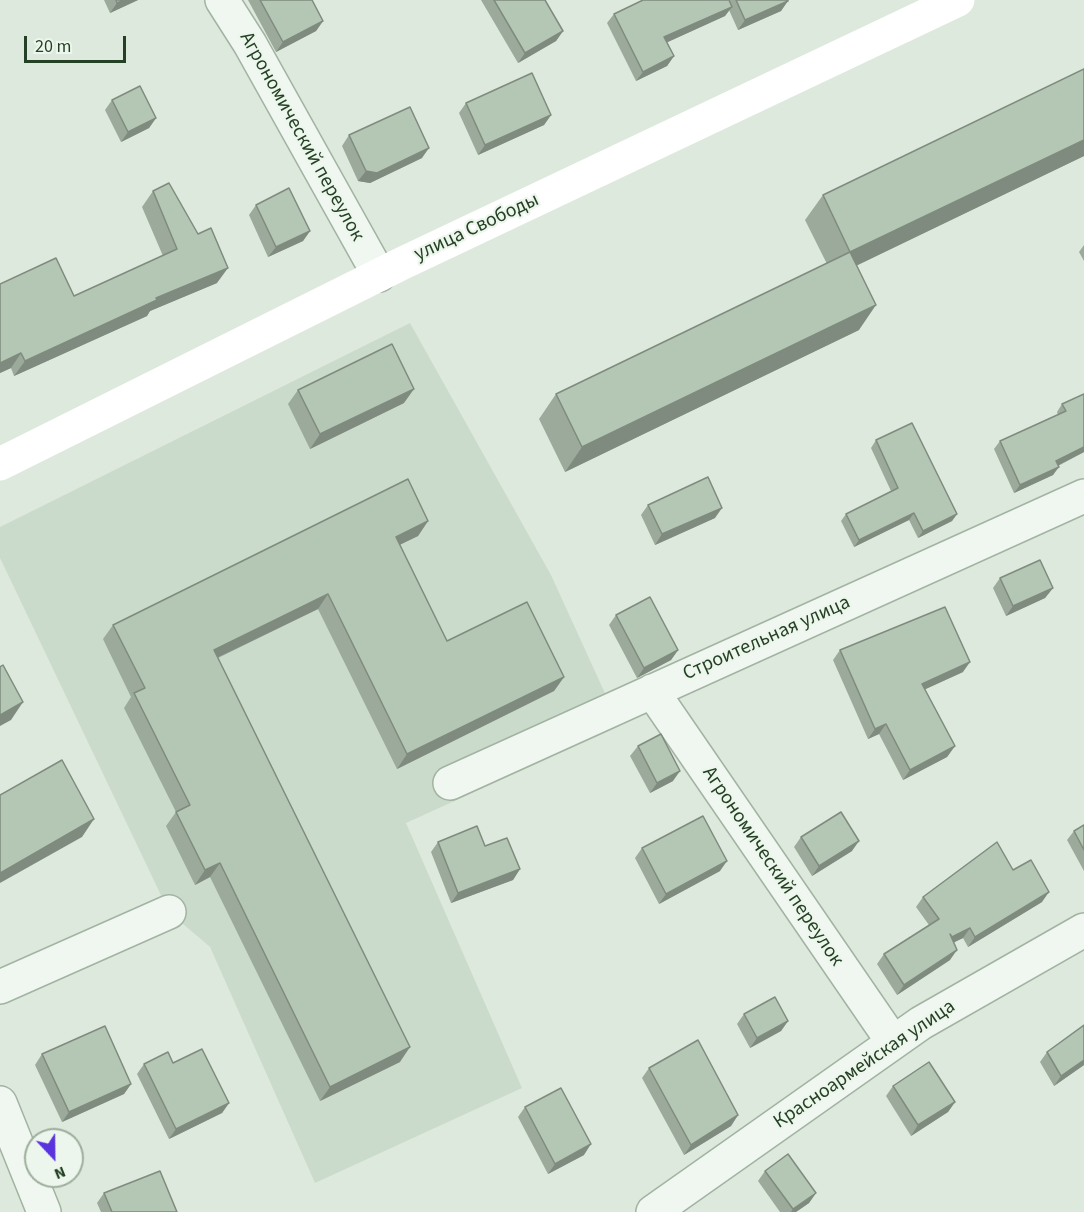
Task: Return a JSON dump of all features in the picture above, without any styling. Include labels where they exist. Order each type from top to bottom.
[{"type":"main road","name":"улица Свободы","points":[[0,464],[379,275],[958,0]]},
{"type":"street","name":"Агрономический переулок","points":[[222,0],[250,44],[379,275]]},
{"type":"street","name":"Строительная улица","points":[[450,783],[1084,496]]},
{"type":"street","name":"Агрономический переулок","points":[[652,691],[893,1042]]},
{"type":"street","points":[[0,987],[169,912]]},
{"type":"street","name":"Красноармейская улица","points":[[653,1212],[921,1023],[1084,930]]},
{"type":"street","points":[[0,1104],[44,1212]]},
{"type":"shaded area","points":[[410,323],[551,575],[620,726],[406,823],[522,1088],[315,1183],[210,947],[169,912],[0,558],[0,527]]},
{"type":"building","points":[[260,0],[312,0],[323,21],[283,42]]},
{"type":"building","points":[[494,0],[545,0],[563,31],[525,53]]},
{"type":"building","points":[[643,0],[729,0],[732,7],[664,37],[674,56],[643,72],[614,14]]},
{"type":"building","points":[[736,0],[788,0],[788,1],[745,20]]},
{"type":"building","points":[[1084,69],[1084,140],[850,252],[823,195]]},
{"type":"building","points":[[532,73],[551,115],[485,145],[466,103]]},
{"type":"building","points":[[140,86],[156,118],[128,132],[112,100]]},
{"type":"building","points":[[410,107],[429,148],[377,173],[366,171],[349,135]]},
{"type":"building","points":[[169,183],[198,234],[211,228],[228,268],[156,298],[157,300],[25,361],[21,353],[0,363],[0,284],[56,258],[74,296],[177,249],[153,191]]},
{"type":"building","points":[[289,188],[310,231],[276,247],[256,205]]},
{"type":"building","points":[[850,252],[876,305],[582,447],[556,394]]},
{"type":"building","points":[[392,344],[414,389],[320,434],[298,390]]},
{"type":"building","points":[[1084,394],[1084,447],[1056,461],[1059,467],[1020,485],[1000,441],[1066,411],[1062,404]]},
{"type":"building","points":[[912,423],[957,514],[923,531],[914,513],[859,540],[846,514],[898,488],[876,440]]},
{"type":"building","points":[[708,477],[722,508],[662,534],[648,505]]},
{"type":"building","points":[[408,479],[428,521],[396,537],[447,641],[527,602],[564,677],[407,754],[328,594],[214,650],[410,1047],[330,1087],[220,863],[205,870],[176,812],[190,805],[134,693],[145,688],[113,625]]},
{"type":"building","points":[[1040,560],[1053,588],[1013,606],[1000,578]]},
{"type":"building","points":[[650,597],[678,650],[644,668],[616,615]]},
{"type":"building","points":[[945,607],[970,662],[922,684],[955,746],[910,770],[886,724],[875,729],[840,650]]},
{"type":"building","points":[[3,665],[23,702],[0,715],[0,667]]},
{"type":"building","points":[[661,734],[680,771],[657,783],[638,746]]},
{"type":"building","points":[[62,760],[94,819],[0,873],[0,795]]},
{"type":"building","points":[[841,812],[859,841],[819,866],[801,837]]},
{"type":"building","points":[[703,816],[727,861],[666,894],[642,848]]},
{"type":"building","points":[[1084,825],[1084,850],[1074,831]]},
{"type":"building","points":[[477,826],[485,846],[507,838],[520,869],[458,893],[438,842]]},
{"type":"building","points":[[997,842],[1013,870],[1031,860],[1049,892],[975,937],[970,928],[952,937],[950,934],[957,950],[904,985],[884,954],[939,919],[923,897]]},
{"type":"building","points":[[775,997],[788,1021],[757,1038],[744,1014]]},
{"type":"building","points":[[1084,1025],[1084,1060],[1061,1076],[1047,1052]]},
{"type":"building","points":[[105,1026],[131,1084],[69,1112],[42,1054]]},
{"type":"building","points":[[698,1040],[738,1115],[691,1145],[649,1068]]},
{"type":"building","points":[[202,1049],[229,1103],[176,1129],[144,1064],[168,1052],[173,1063]]},
{"type":"building","points":[[929,1062],[955,1102],[918,1125],[893,1086]]},
{"type":"building","points":[[561,1088],[591,1144],[555,1164],[525,1107]]},
{"type":"building","points":[[788,1154],[816,1193],[793,1209],[765,1171]]},
{"type":"building","points":[[160,1171],[177,1212],[112,1212],[104,1193]]}]
